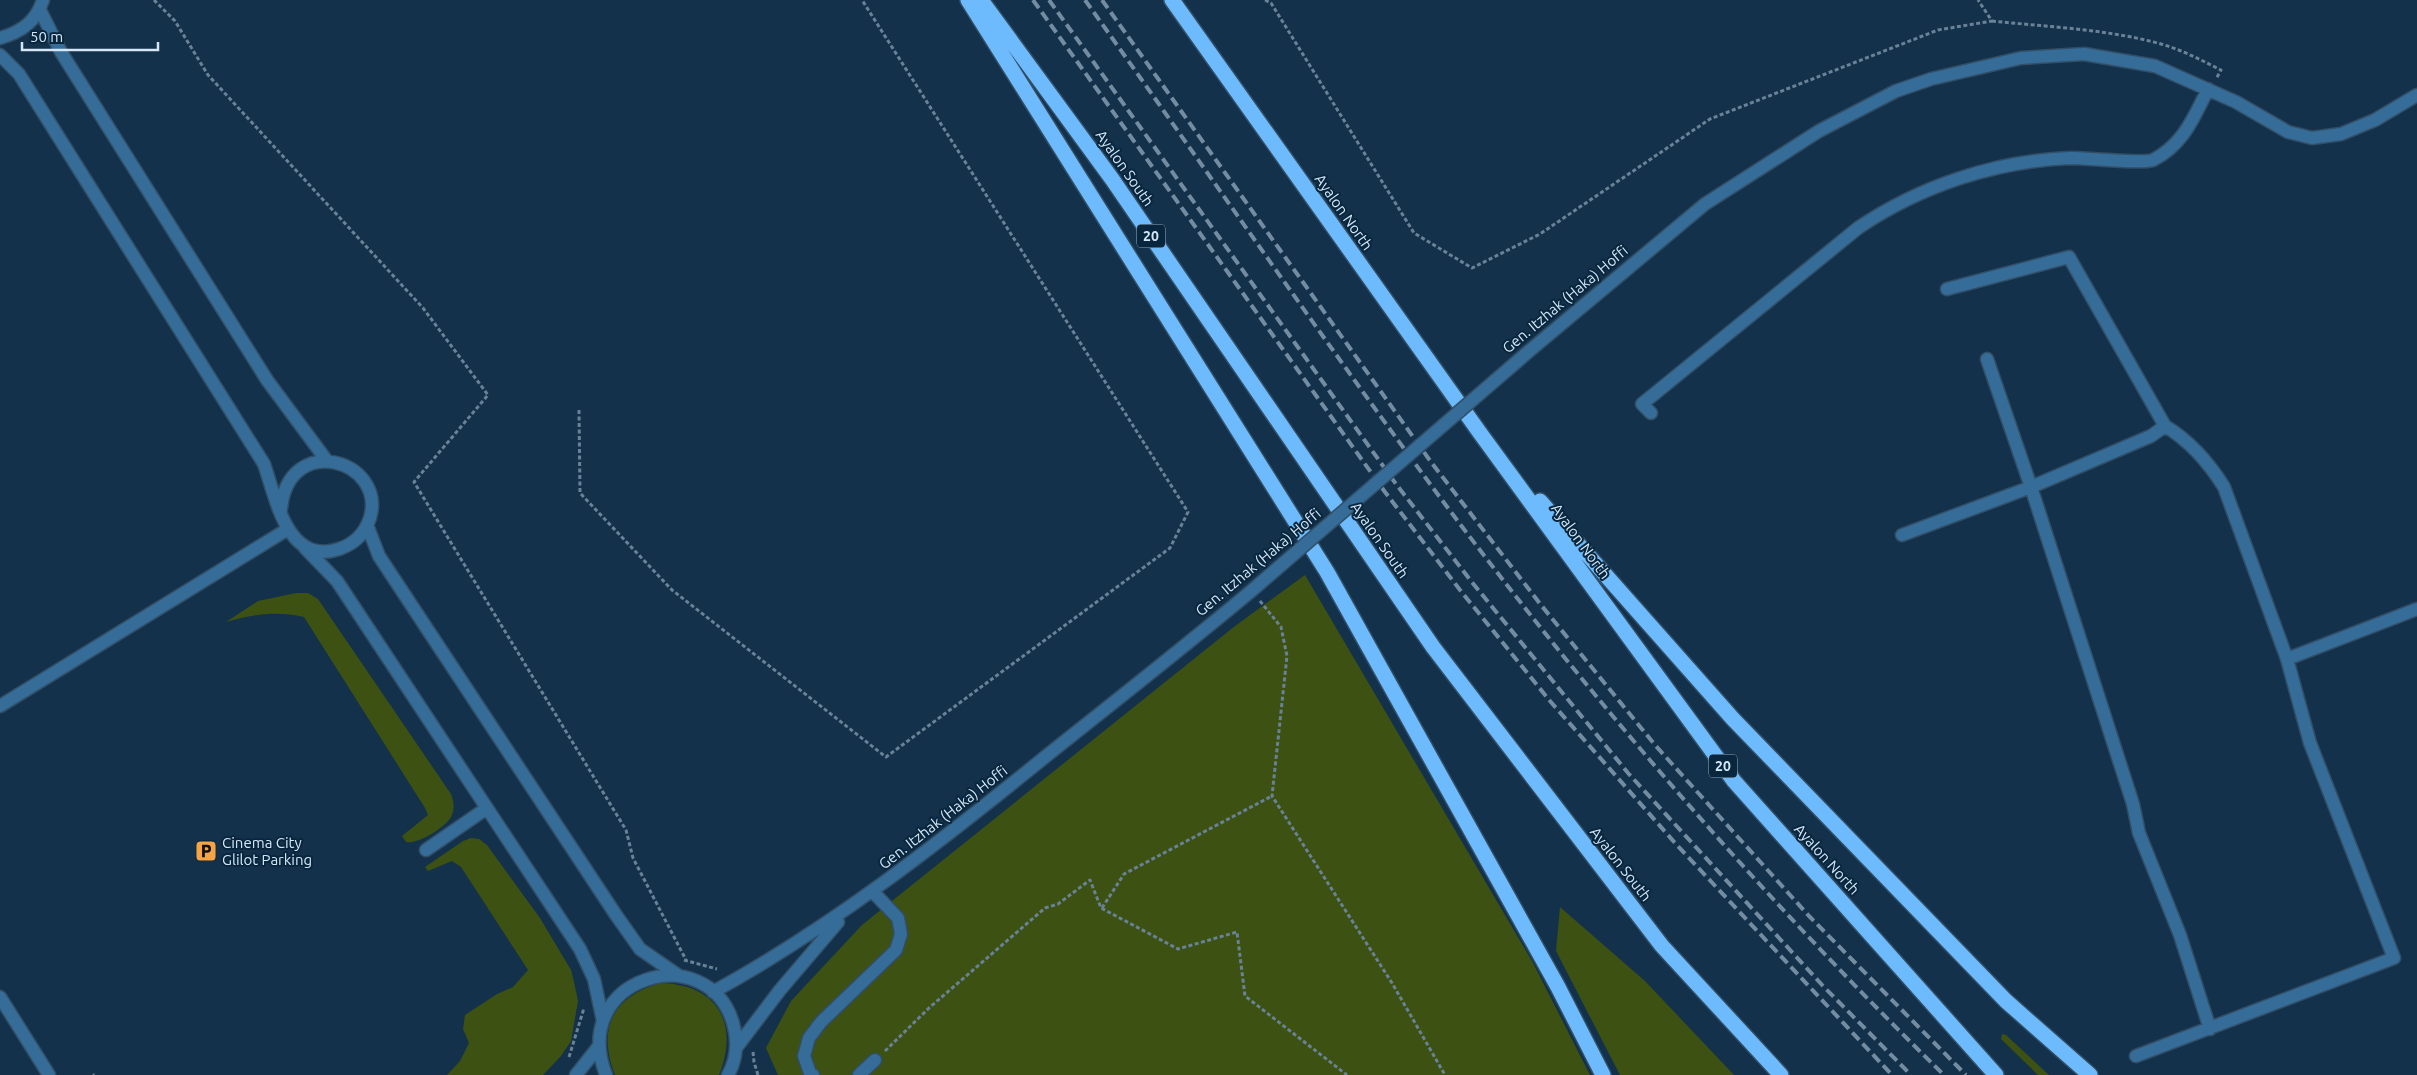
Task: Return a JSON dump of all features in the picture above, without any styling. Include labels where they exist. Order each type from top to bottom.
[{"type":"highway","points":[[968,0],[1327,572],[1558,986],[1603,1075]]},
{"type":"highway","name":"Ayalon South","points":[[981,0],[1112,179],[1433,647],[1662,946],[1781,1075]]},
{"type":"highway","name":"Ayalon North","points":[[1172,0],[1480,433],[1734,781],[1996,1075]]},
{"type":"highway","points":[[1480,433],[1733,719],[2006,1001],[2090,1075]]},
{"type":"street","points":[[0,38],[16,33],[30,24],[42,5]]},
{"type":"street","points":[[42,5],[61,52],[267,380],[327,460]]},
{"type":"street","name":"Gen. Itzhak (Haka) Hoffi","points":[[713,992],[768,962],[873,892],[929,850],[1250,592],[1528,352],[1704,204],[1819,131],[1896,91],[1931,79],[2012,60],[2084,54],[2154,66],[2236,102],[2288,132],[2312,138],[2341,134],[2375,120],[2417,95]]},
{"type":"street","points":[[0,56],[19,74],[264,464],[288,530],[337,581],[580,948],[594,979],[603,1021]]},
{"type":"street","points":[[1651,413],[1642,404],[1876,215],[1940,185],[2016,164],[2046,159],[2082,158],[2150,161],[2171,150],[2188,130],[2208,89]]},
{"type":"street","points":[[1947,289],[2069,256],[2165,426],[2179,435],[2212,468],[2224,488],[2287,659],[2310,743],[2394,958],[2136,1056]]},
{"type":"street","points":[[1987,359],[2031,488],[2133,804],[2139,833],[2180,935],[2210,1029]]},
{"type":"street","points":[[1902,535],[2031,488],[2151,436],[2165,426]]},
{"type":"street","points":[[281,509],[282,494],[289,480],[299,470],[312,463],[327,460],[340,463],[352,469],[362,478],[371,501],[368,525],[379,556],[616,915],[640,949],[679,976],[697,982],[713,992],[731,1017],[735,1032],[736,1048],[728,1075]]},
{"type":"street","points":[[304,546],[318,551],[333,551],[347,546],[359,537],[368,525]]},
{"type":"street","points":[[0,706],[288,530]]},
{"type":"street","points":[[2287,659],[2417,609]]},
{"type":"street","points":[[426,850],[487,808]]},
{"type":"street","points":[[813,1075],[810,1073],[804,1056],[809,1038],[821,1022],[896,950],[901,934],[898,918],[873,892]]},
{"type":"street","name":"Gen. Itzhak (Haka) Hoffi","points":[[736,1048],[780,990],[847,910]]},
{"type":"street","points":[[606,1075],[601,1062],[599,1046],[603,1021],[611,1004],[625,990],[641,980],[660,976],[679,976]]},
{"type":"street","points":[[0,997],[49,1075]]},
{"type":"street","points":[[576,1075],[599,1046]]},
{"type":"street","points":[[859,1075],[875,1060]]},
{"type":"path","points":[[154,0],[176,20],[208,75],[423,308],[488,395],[414,482],[626,830],[633,858],[686,960]]},
{"type":"path","points":[[579,410],[580,493],[672,590],[886,757],[1170,548],[1188,512],[862,0]]},
{"type":"path","points":[[1265,0],[1271,3],[1414,233],[1472,268],[1540,234],[1710,119],[1938,30],[1992,21],[2115,35],[2160,44],[2185,52],[2221,70],[2208,89]]},
{"type":"path","points":[[1978,0],[1992,21]]},
{"type":"path","points":[[1250,592],[1281,627],[1287,656],[1272,796],[1392,983],[1445,1075]]},
{"type":"path","points":[[1101,908],[1124,874],[1272,796]]},
{"type":"path","points":[[875,1060],[929,1008],[1045,908],[1058,904],[1090,880],[1101,908],[1178,949],[1237,932],[1245,996],[1347,1075]]},
{"type":"path","points":[[572,1052],[584,1005]]},
{"type":"green space","points":[[1305,575],[1532,961],[1590,1075],[778,1075],[766,1048],[791,1001],[862,925],[1235,626]]},
{"type":"green space","points":[[296,593],[308,593],[318,599],[451,794],[454,806],[451,817],[443,826],[424,838],[406,842],[402,836],[428,815],[425,808],[304,617],[265,614],[226,622],[258,601]]},
{"type":"green space","points":[[471,838],[479,839],[487,845],[540,918],[571,970],[578,1001],[571,1041],[561,1056],[543,1075],[447,1075],[460,1061],[469,1043],[463,1029],[465,1015],[497,994],[513,987],[528,970],[461,867],[452,861],[428,871],[425,867],[463,841]]},
{"type":"green space","points":[[1560,907],[1645,981],[1734,1075],[1620,1075],[1556,951]]},
{"type":"green space","points":[[660,983],[680,985],[696,990],[709,999],[719,1010],[725,1023],[727,1039],[725,1056],[719,1075],[615,1075],[608,1043],[609,1029],[613,1017],[620,1006],[630,997]]},
{"type":"green space","points":[[2002,1034],[2006,1035],[2049,1075],[2038,1075],[2001,1039]]},
{"type":"railway","points":[[1033,0],[1385,492],[1460,590],[1550,701],[1675,843],[1892,1075]]},
{"type":"railway","points":[[1049,0],[1396,484],[1471,581],[1628,773],[1823,986],[1911,1075]]},
{"type":"railway","points":[[1085,0],[1394,435],[1557,648],[1680,795],[1744,867],[1809,938],[1944,1075]]},
{"type":"railway","points":[[1102,0],[1431,462],[1541,605],[1655,745],[1809,916],[1966,1075]]},
{"type":"place","name":"Cinema City Glilot Parking","points":[[206,851]]}]
